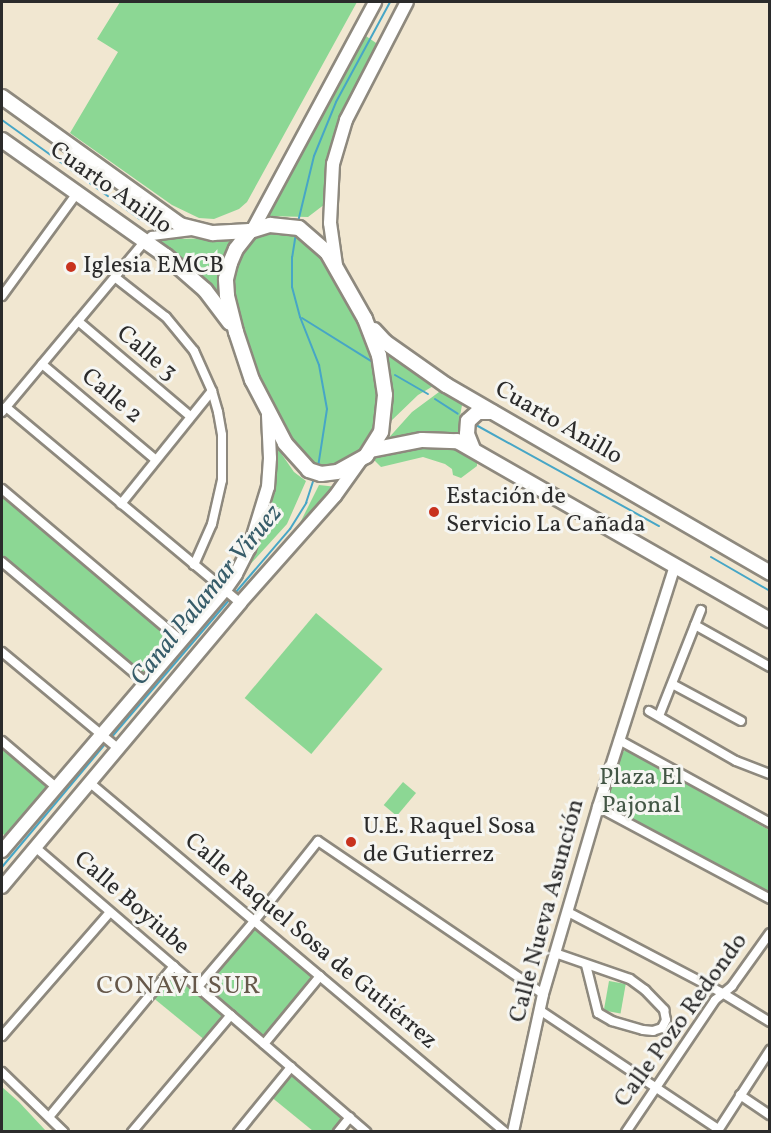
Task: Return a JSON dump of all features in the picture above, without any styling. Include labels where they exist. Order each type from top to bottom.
[{"type":"highway","name":"Cuarto Anillo","points":[[2,97],[168,217],[194,230],[213,233],[252,230],[270,225],[293,227],[314,238],[337,266]]},
{"type":"highway","name":"Cuarto Anillo","points":[[2,140],[166,256],[205,290],[236,332]]},
{"type":"highway","points":[[252,230],[236,249],[226,279],[227,295],[236,332],[252,380],[268,415],[285,443],[305,467],[315,472],[328,473],[360,461],[371,450],[381,432],[385,395],[379,355],[365,319],[337,266]]},
{"type":"highway","name":"Cuarto Anillo","points":[[365,319],[385,342],[400,354],[492,412],[770,573]]},
{"type":"highway","points":[[472,449],[467,434],[468,421],[478,412],[492,412]]},
{"type":"highway","points":[[371,450],[422,440],[458,441],[770,620]]},
{"type":"main road","points":[[252,230],[375,2]]},
{"type":"main road","points":[[337,266],[329,215],[333,164],[346,120],[407,2]]},
{"type":"main road","points":[[4,844],[104,736],[146,683],[227,592],[249,549],[261,513],[270,458],[268,415]]},
{"type":"main road","points":[[2,887],[239,602],[335,496],[360,461]]},
{"type":"street","points":[[2,296],[77,193]]},
{"type":"street","points":[[194,230],[152,236],[144,242],[81,324],[45,367],[4,410],[239,602]]},
{"type":"street","points":[[116,278],[166,317],[194,351],[212,391],[222,435],[222,480],[213,524],[194,565]]},
{"type":"street","name":"Calle 3","points":[[81,324],[190,416]]},
{"type":"street","name":"Calle 2","points":[[45,367],[155,459]]},
{"type":"street","points":[[121,504],[212,391]]},
{"type":"street","points":[[2,489],[182,641]]},
{"type":"street","points":[[2,562],[146,683]]},
{"type":"street","name":"Calle Nueva Asunción","points":[[513,1131],[543,994],[555,952],[598,807],[675,566]]},
{"type":"street","points":[[659,716],[674,685],[702,610]]},
{"type":"street","points":[[695,625],[770,667]]},
{"type":"street","points":[[2,652],[117,747]]},
{"type":"street","points":[[674,685],[741,721]]},
{"type":"street","points":[[649,711],[736,761],[770,774]]},
{"type":"street","points":[[619,740],[770,823]]},
{"type":"street","points":[[2,741],[57,788]]},
{"type":"street","name":"Calle Raquel Sosa de Gutiérrez","points":[[89,782],[505,1131]]},
{"type":"street","points":[[598,807],[770,899]]},
{"type":"street","points":[[198,987],[318,841],[543,994]]},
{"type":"street","name":"Calle Boyiube","points":[[35,847],[366,1131]]},
{"type":"street","points":[[2,1036],[110,912]]},
{"type":"street","points":[[568,912],[724,994],[770,1022]]},
{"type":"street","name":"Calle Pozo Redondo","points":[[626,1131],[715,1000],[724,994],[770,933]]},
{"type":"street","points":[[555,952],[630,979],[645,990],[664,1010],[666,1020],[662,1028],[653,1031],[643,1030],[598,1013],[586,965]]},
{"type":"street","points":[[49,1117],[174,966]]},
{"type":"street","points":[[264,1044],[320,976]]},
{"type":"street","points":[[541,1011],[717,1130],[770,1050]]},
{"type":"street","points":[[132,1131],[231,1015]]},
{"type":"street","points":[[238,1131],[291,1067]]},
{"type":"street","points":[[2,1072],[64,1131]]},
{"type":"street","points":[[740,1095],[770,1115]]},
{"type":"street","points":[[338,1131],[350,1117]]},
{"type":"green space","points":[[120,2],[357,2],[247,202],[239,209],[214,219],[199,218],[172,205],[70,133],[118,52],[97,39]]},
{"type":"green space","points":[[363,34],[379,45],[342,119],[325,204],[308,217],[265,216]]},
{"type":"green space","points":[[284,230],[299,234],[323,256],[359,318],[377,365],[379,416],[370,443],[359,453],[324,470],[310,464],[276,418],[248,357],[230,284],[234,264],[253,239],[265,232]]},
{"type":"green space","points":[[235,238],[223,262],[219,279],[222,304],[152,242],[165,239]]},
{"type":"green space","points":[[384,346],[396,358],[435,385],[418,395],[390,422],[390,375]]},
{"type":"green space","points":[[447,390],[463,400],[459,421],[462,437],[385,442],[412,412],[439,392]]},
{"type":"green space","points":[[445,444],[459,446],[477,459],[477,466],[461,478],[453,475],[452,469],[445,464],[423,457],[381,467],[373,459],[383,453]]},
{"type":"green space","points":[[276,446],[294,472],[306,481],[287,524],[245,570],[254,550],[274,469]]},
{"type":"green space","points":[[319,485],[337,487],[300,529],[298,527]]},
{"type":"green space","points":[[2,495],[169,635],[171,643],[146,672],[138,673],[2,557]]},
{"type":"green space","points":[[316,613],[383,669],[311,754],[245,698]]},
{"type":"green space","points":[[2,747],[49,787],[6,837],[2,833]]},
{"type":"green space","name":"Plaza El Pajonal","points":[[626,750],[769,830],[769,893],[603,806],[618,755]]},
{"type":"green space","points":[[403,782],[416,793],[397,816],[384,805]]},
{"type":"green space","points":[[258,927],[313,977],[314,981],[263,1038],[206,989],[252,930]]},
{"type":"green space","points":[[170,976],[176,976],[223,1016],[223,1021],[206,1041],[151,996]]},
{"type":"green space","points":[[609,981],[626,984],[621,1013],[604,1011]]},
{"type":"green space","points":[[287,1076],[293,1076],[340,1112],[342,1119],[332,1131],[313,1131],[270,1096]]},
{"type":"green space","points":[[2,1087],[19,1102],[46,1131],[2,1131]]},
{"type":"waterway","name":"Canal Palamar Viruez","points":[[298,222],[314,156],[336,102],[390,2]]},
{"type":"waterway","points":[[2,120],[140,219]]},
{"type":"waterway","name":"Canal Palamar Viruez","points":[[296,233],[292,257],[292,287],[300,317],[319,365],[327,409],[318,467]]},
{"type":"waterway","points":[[302,318],[371,361]]},
{"type":"waterway","points":[[395,375],[428,394]]},
{"type":"waterway","points":[[435,399],[458,414]]},
{"type":"waterway","points":[[476,425],[659,526]]},
{"type":"waterway","name":"Canal Palamar Viruez","points":[[110,739],[290,529],[306,503],[314,478]]},
{"type":"waterway","points":[[711,557],[770,591]]},
{"type":"waterway","name":"Canal Palamar Viruez","points":[[2,867],[106,743]]},
{"type":"place","name":"Iglesia EMCB","points":[[71,267]]},
{"type":"place","name":"Estación de Servicio La Cañada","points":[[434,512]]},
{"type":"place","name":"U.E. Raquel Sosa de Gutierrez","points":[[351,842]]},
{"type":"district","name":"CONAVI SUR","points":[[179,987]]}]
